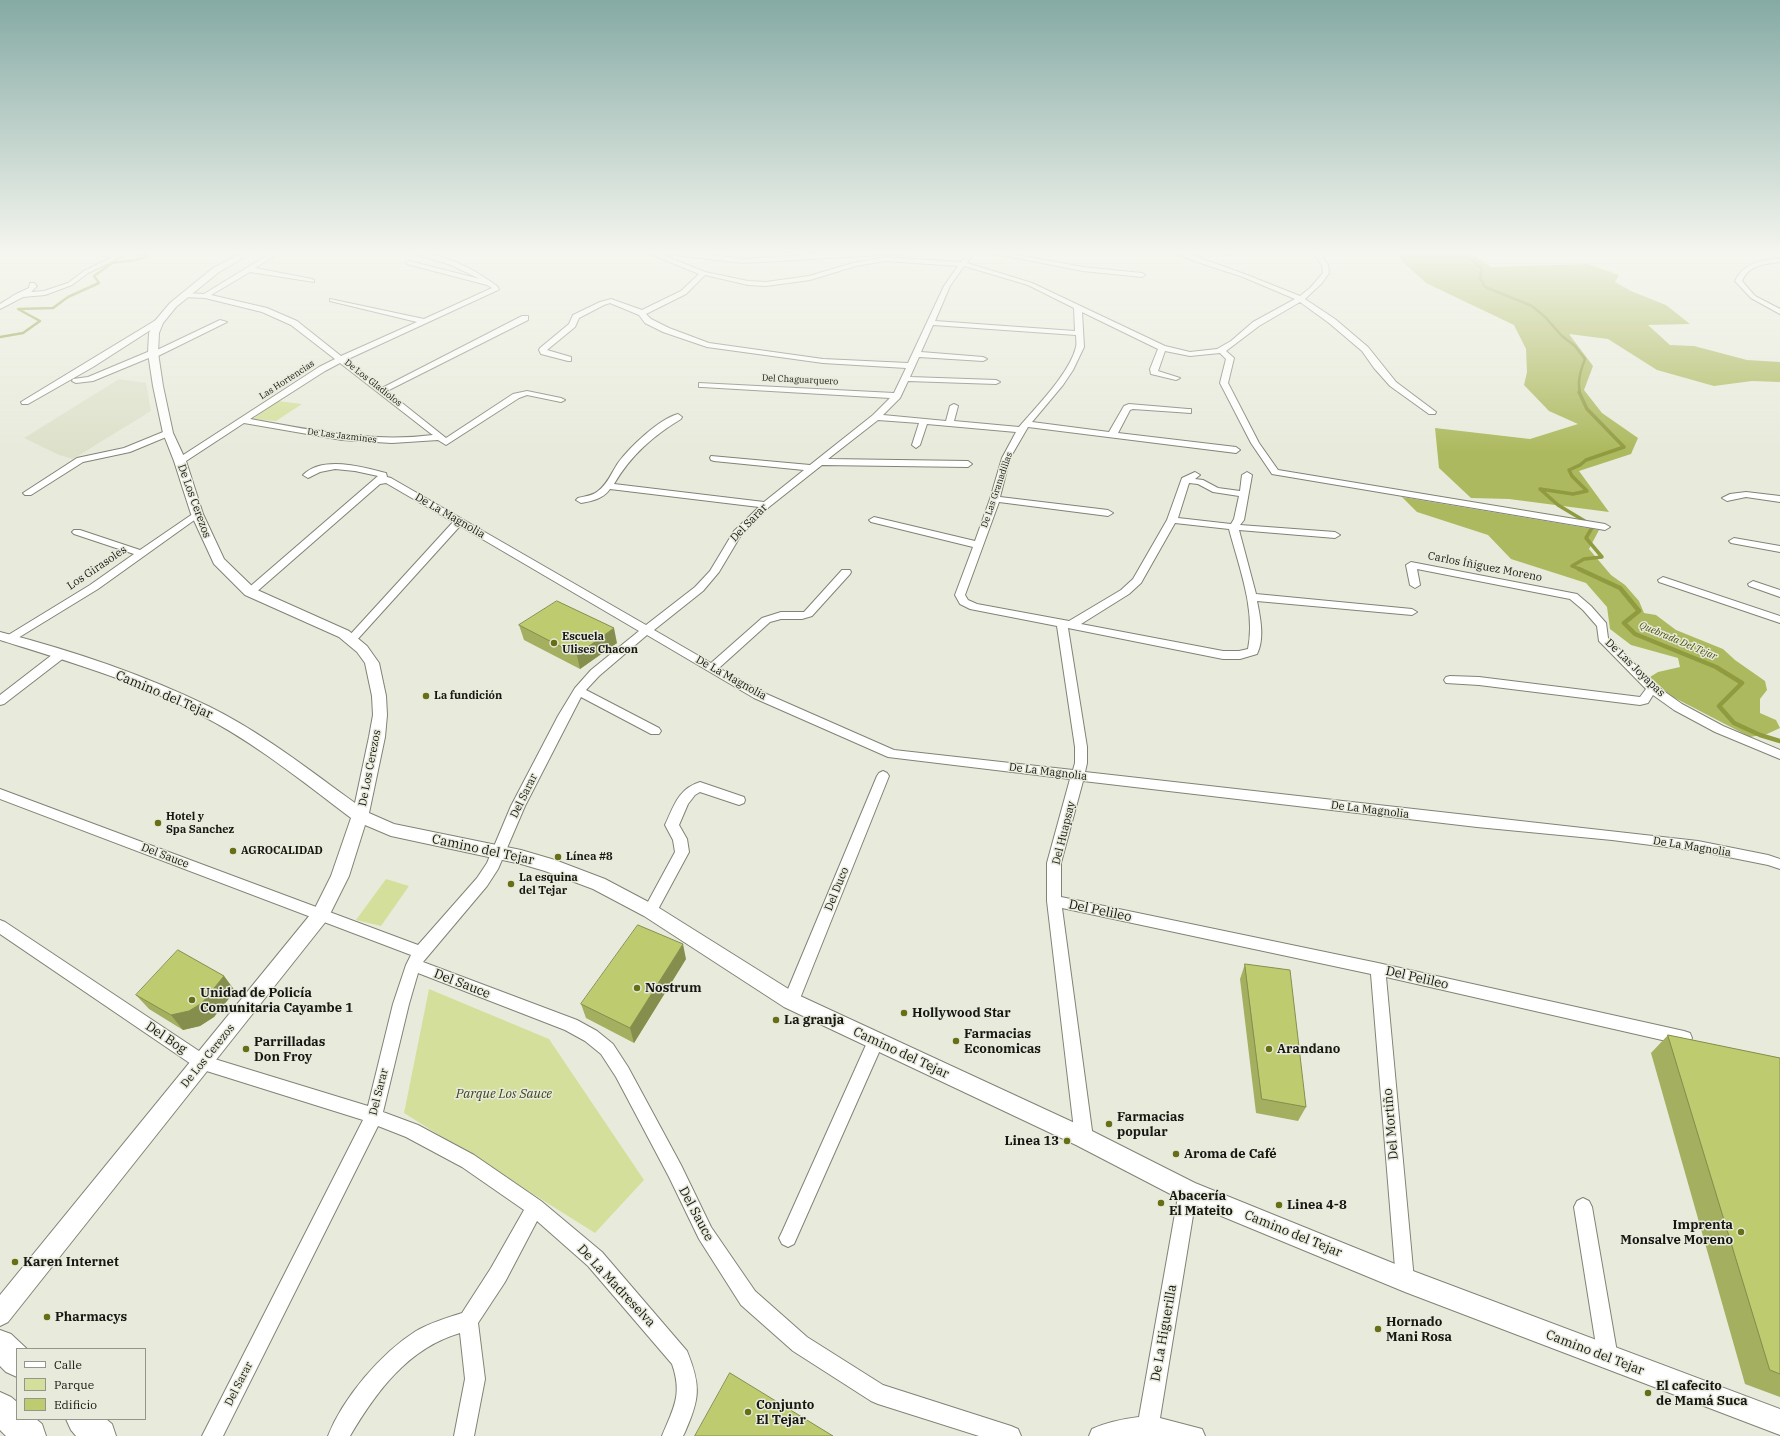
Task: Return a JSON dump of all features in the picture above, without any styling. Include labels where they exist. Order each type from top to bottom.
[{"type":"main road","points":[[0,1345],[16,1360]]},
{"type":"main road","points":[[0,1408],[30,1436]]},
{"type":"main road","points":[[83,1420],[100,1436]]},
{"type":"street","name":"De Los Cerezos","points":[[0,1314],[321,915],[340,876],[360,816],[377,737],[380,714],[379,696],[372,663],[362,649],[352,639],[344,634],[250,592],[218,562],[197,514],[180,461],[168,433],[153,354],[154,333],[163,318]]},
{"type":"street","name":"De Los Gladiolos","points":[[285,318],[294,323],[341,359],[443,440]]},
{"type":"street","points":[[410,318],[423,321]]},
{"type":"street","name":"Las Hortencias","points":[[180,461],[244,421],[295,385],[341,359],[430,318]]},
{"type":"street","points":[[382,391],[525,318]]},
{"type":"street","points":[[568,359],[544,352],[543,350],[572,325],[575,318]]},
{"type":"street","points":[[646,318],[648,321],[666,330],[707,345],[824,361],[983,359]]},
{"type":"street","name":"Del Sarar","points":[[212,1436],[374,1116],[401,1004],[417,959],[482,882],[499,852],[518,806],[564,716],[579,691],[595,673],[704,585],[714,572],[737,533],[766,505],[876,417],[897,396],[933,318]]},
{"type":"street","name":"De Las Granadillas","points":[[1066,625],[974,607],[964,602],[960,595],[995,499],[1006,458],[1023,427],[1059,385],[1069,370],[1080,347],[1078,318]]},
{"type":"street","points":[[1099,318],[1162,348],[1176,353],[1192,354],[1221,350],[1234,342],[1255,325],[1267,318]]},
{"type":"street","points":[[1328,318],[1365,349],[1377,366],[1393,384],[1432,412]]},
{"type":"street","points":[[25,402],[90,365],[159,322]]},
{"type":"street","points":[[76,381],[90,379],[153,354],[223,322]]},
{"type":"street","points":[[930,324],[1079,333]]},
{"type":"street","points":[[1162,348],[1154,372],[1159,375],[1176,378]]},
{"type":"street","points":[[1221,350],[1230,358],[1224,383],[1255,443],[1275,472],[1605,527]]},
{"type":"street","points":[[905,379],[996,382]]},
{"type":"street","name":"Del Chaguarquero","points":[[702,385],[897,396]]},
{"type":"street","points":[[443,440],[516,396],[527,393],[561,400]]},
{"type":"street","points":[[949,424],[954,406]]},
{"type":"street","points":[[1112,435],[1127,408],[1132,406],[1188,411]]},
{"type":"street","points":[[581,500],[595,497],[605,490],[622,462],[636,446],[655,430],[678,417]]},
{"type":"street","points":[[876,417],[949,424],[1023,427],[1112,435],[1236,450]]},
{"type":"street","name":"De Las Jazmines","points":[[244,421],[348,438],[379,441],[443,440]]},
{"type":"street","points":[[916,445],[924,422]]},
{"type":"street","points":[[28,493],[80,460],[127,450],[168,433]]},
{"type":"street","points":[[714,458],[816,465],[968,464]]},
{"type":"street","name":"De La Magnolia","points":[[308,475],[320,469],[338,466],[383,475],[382,479],[388,480],[758,695],[892,754],[1477,822],[1612,835],[1698,846],[1768,860],[1780,864]]},
{"type":"street","points":[[1066,625],[1125,592],[1137,581],[1172,520],[1185,480],[1195,475]]},
{"type":"street","points":[[1233,527],[1239,520],[1247,475]]},
{"type":"street","points":[[250,592],[377,481],[382,479]]},
{"type":"street","points":[[1185,480],[1200,482],[1216,490],[1243,494]]},
{"type":"street","points":[[608,486],[766,505]]},
{"type":"street","points":[[1727,498],[1734,494],[1744,494],[1780,499]]},
{"type":"street","points":[[995,499],[1108,513]]},
{"type":"street","name":"Los Girasoles","points":[[4,638],[94,587],[197,514]]},
{"type":"street","points":[[874,520],[978,545]]},
{"type":"street","points":[[1172,520],[1335,536]]},
{"type":"street","points":[[352,639],[459,521]]},
{"type":"street","points":[[1066,625],[1223,655],[1240,655],[1253,651],[1256,642],[1252,597],[1233,527]]},
{"type":"street","points":[[77,532],[140,553]]},
{"type":"street","points":[[1734,541],[1780,549]]},
{"type":"street","name":"Carlos Íñiguez Moreno","points":[[1415,585],[1411,565],[1574,596]]},
{"type":"street","points":[[712,668],[766,620],[787,614],[804,616],[808,614],[846,572]]},
{"type":"street","points":[[1663,580],[1780,620]]},
{"type":"street","points":[[1753,584],[1780,594]]},
{"type":"street","name":"De Las Joyapas","points":[[1574,596],[1602,625],[1603,639],[1654,690],[1678,707],[1719,729],[1780,754]]},
{"type":"street","points":[[1252,597],[1412,612]]},
{"type":"street","name":"Del Huapsay","points":[[1066,625],[1081,747],[1081,763],[1054,863],[1054,901],[1084,1138]]},
{"type":"street","name":"Camino del Tejar","points":[[4,638],[61,654],[141,682],[204,710],[267,747],[360,816],[391,830],[499,852],[549,865],[599,884],[650,911],[791,1001],[1084,1138],[1188,1191],[1405,1280],[1780,1422]]},
{"type":"street","points":[[0,700],[61,654]]},
{"type":"street","points":[[1450,680],[1479,681],[1640,701],[1644,700],[1648,692],[1654,690]]},
{"type":"street","points":[[579,691],[655,731]]},
{"type":"street","name":"Del Duco","points":[[791,1001],[883,776]]},
{"type":"street","points":[[650,911],[682,852],[682,841],[674,831],[672,825],[689,792],[694,788],[700,787],[739,800]]},
{"type":"street","name":"Del Sauce","points":[[0,794],[321,915],[417,959],[571,1025],[591,1036],[607,1049],[622,1072],[675,1171],[705,1233],[748,1298],[800,1344],[878,1394],[1011,1436]]},
{"type":"street","name":"Del Pelileo","points":[[1054,901],[1378,969],[1695,1041]]},
{"type":"street","name":"Del Bog","points":[[0,926],[203,1063],[374,1116]]},
{"type":"street","name":"Del Mortiño","points":[[1378,969],[1405,1280]]},
{"type":"street","points":[[788,1238],[876,1041]]},
{"type":"street","name":"De La Madreselva","points":[[374,1116],[412,1131],[468,1161],[535,1207],[595,1259],[680,1358],[687,1374],[689,1389],[686,1408],[672,1436]]},
{"type":"street","name":"De La Higuerilla","points":[[1148,1426],[1188,1191]]},
{"type":"street","points":[[464,1436],[475,1379],[468,1321],[498,1275],[535,1207]]},
{"type":"street","points":[[1583,1207],[1608,1358]]},
{"type":"street","points":[[338,1436],[355,1407],[380,1375],[410,1347],[441,1329],[468,1321]]},
{"type":"street","points":[[1099,1436],[1119,1430],[1148,1426],[1195,1436]]},
{"type":"shaded area","points":[[119,379],[146,383],[151,411],[73,459],[59,455],[24,438]]},
{"type":"green space","points":[[1499,318],[1682,318],[1690,324],[1648,325],[1670,345],[1694,346],[1747,360],[1780,362],[1780,382],[1752,381],[1714,386],[1657,370],[1608,339],[1569,334],[1593,366],[1584,390],[1602,413],[1638,438],[1631,454],[1579,471],[1609,512],[1509,499],[1471,498],[1439,468],[1435,428],[1530,439],[1578,424],[1549,411],[1524,385],[1527,372],[1526,349],[1514,325]]},
{"type":"green space","points":[[278,401],[302,404],[276,421],[253,419]]},
{"type":"green space","points":[[1402,497],[1599,530],[1589,549],[1611,575],[1625,585],[1639,601],[1644,613],[1656,615],[1676,630],[1723,649],[1735,660],[1765,681],[1767,690],[1760,699],[1760,713],[1776,720],[1780,728],[1767,734],[1750,737],[1671,696],[1650,677],[1658,672],[1680,667],[1678,658],[1631,645],[1610,629],[1607,607],[1586,583],[1511,559],[1488,535],[1417,512]]},
{"type":"green space","points":[[386,879],[409,886],[381,926],[356,920]]},
{"type":"green space","name":"Parque Los Sauce","points":[[429,989],[549,1039],[644,1180],[595,1233],[404,1113]]},
{"type":"building","points":[[557,601],[614,628],[577,655],[519,625]]},
{"type":"building","name":"Nostrum","points":[[638,925],[683,944],[630,1028],[581,1004]]},
{"type":"building","points":[[178,950],[224,976],[202,1003],[189,1011],[171,1015],[136,995]]},
{"type":"building","name":"Arandano","points":[[1245,964],[1290,970],[1306,1107],[1262,1099]]},
{"type":"building","name":"Imprenta Monsalve Moreno","points":[[1668,1035],[1780,1058],[1780,1374],[1770,1370]]},
{"type":"building","points":[[730,1373],[833,1436],[695,1436]]},
{"type":"waterway","points":[[0,337],[23,333],[40,321],[35,318]]},
{"type":"waterway","name":"Quebrada Del Tejar","points":[[1546,318],[1562,336],[1575,346],[1585,359],[1579,379],[1580,393]]},
{"type":"waterway","name":"Quebrada Del Tejar","points":[[1579,392],[1587,409],[1624,447],[1586,460],[1580,465],[1569,470],[1572,476],[1587,491],[1573,494],[1540,489],[1558,505],[1593,526],[1586,538],[1602,557],[1584,559],[1572,566],[1582,570]]},
{"type":"waterway","name":"Quebrada Del Tejar","points":[[1579,569],[1620,588],[1639,611],[1624,623],[1635,634],[1716,667],[1742,683],[1719,706],[1734,723],[1760,735],[1780,741]]},
{"type":"place","name":"Escuela Ulises Chacon","points":[[554,643]]},
{"type":"place","name":"La fundición","points":[[426,696]]},
{"type":"place","name":"Hotel y Spa Sanchez","points":[[158,823]]},
{"type":"place","name":"AGROCALIDAD","points":[[233,851]]},
{"type":"place","name":"Línea #8","points":[[558,857]]},
{"type":"place","name":"La esquina del Tejar","points":[[511,884]]},
{"type":"place","name":"Nostrum","points":[[637,988]]},
{"type":"place","name":"Unidad de Policía Comunitaria Cayambe 1","points":[[192,1000]]},
{"type":"place","name":"Hollywood Star","points":[[904,1013]]},
{"type":"place","name":"La granja","points":[[776,1020]]},
{"type":"place","name":"Farmacias Economicas","points":[[956,1041]]},
{"type":"place","name":"Parrilladas Don Froy","points":[[246,1049]]},
{"type":"place","name":"Arandano","points":[[1269,1049]]},
{"type":"place","name":"Farmacias popular","points":[[1109,1124]]},
{"type":"place","name":"Linea 13","points":[[1067,1141]]},
{"type":"place","name":"Aroma de Café","points":[[1176,1154]]},
{"type":"place","name":"Abacería El Mateito","points":[[1161,1203]]},
{"type":"place","name":"Linea 4-8","points":[[1279,1205]]},
{"type":"place","name":"Imprenta Monsalve Moreno","points":[[1741,1232]]},
{"type":"place","name":"Karen Internet","points":[[15,1262]]},
{"type":"place","name":"Pharmacys","points":[[47,1317]]},
{"type":"place","name":"Hornado Mani Rosa","points":[[1378,1329]]},
{"type":"place","name":"El cafecito de Mamá Suca","points":[[1648,1393]]},
{"type":"place","name":"Conjunto El Tejar","points":[[748,1412]]}]
